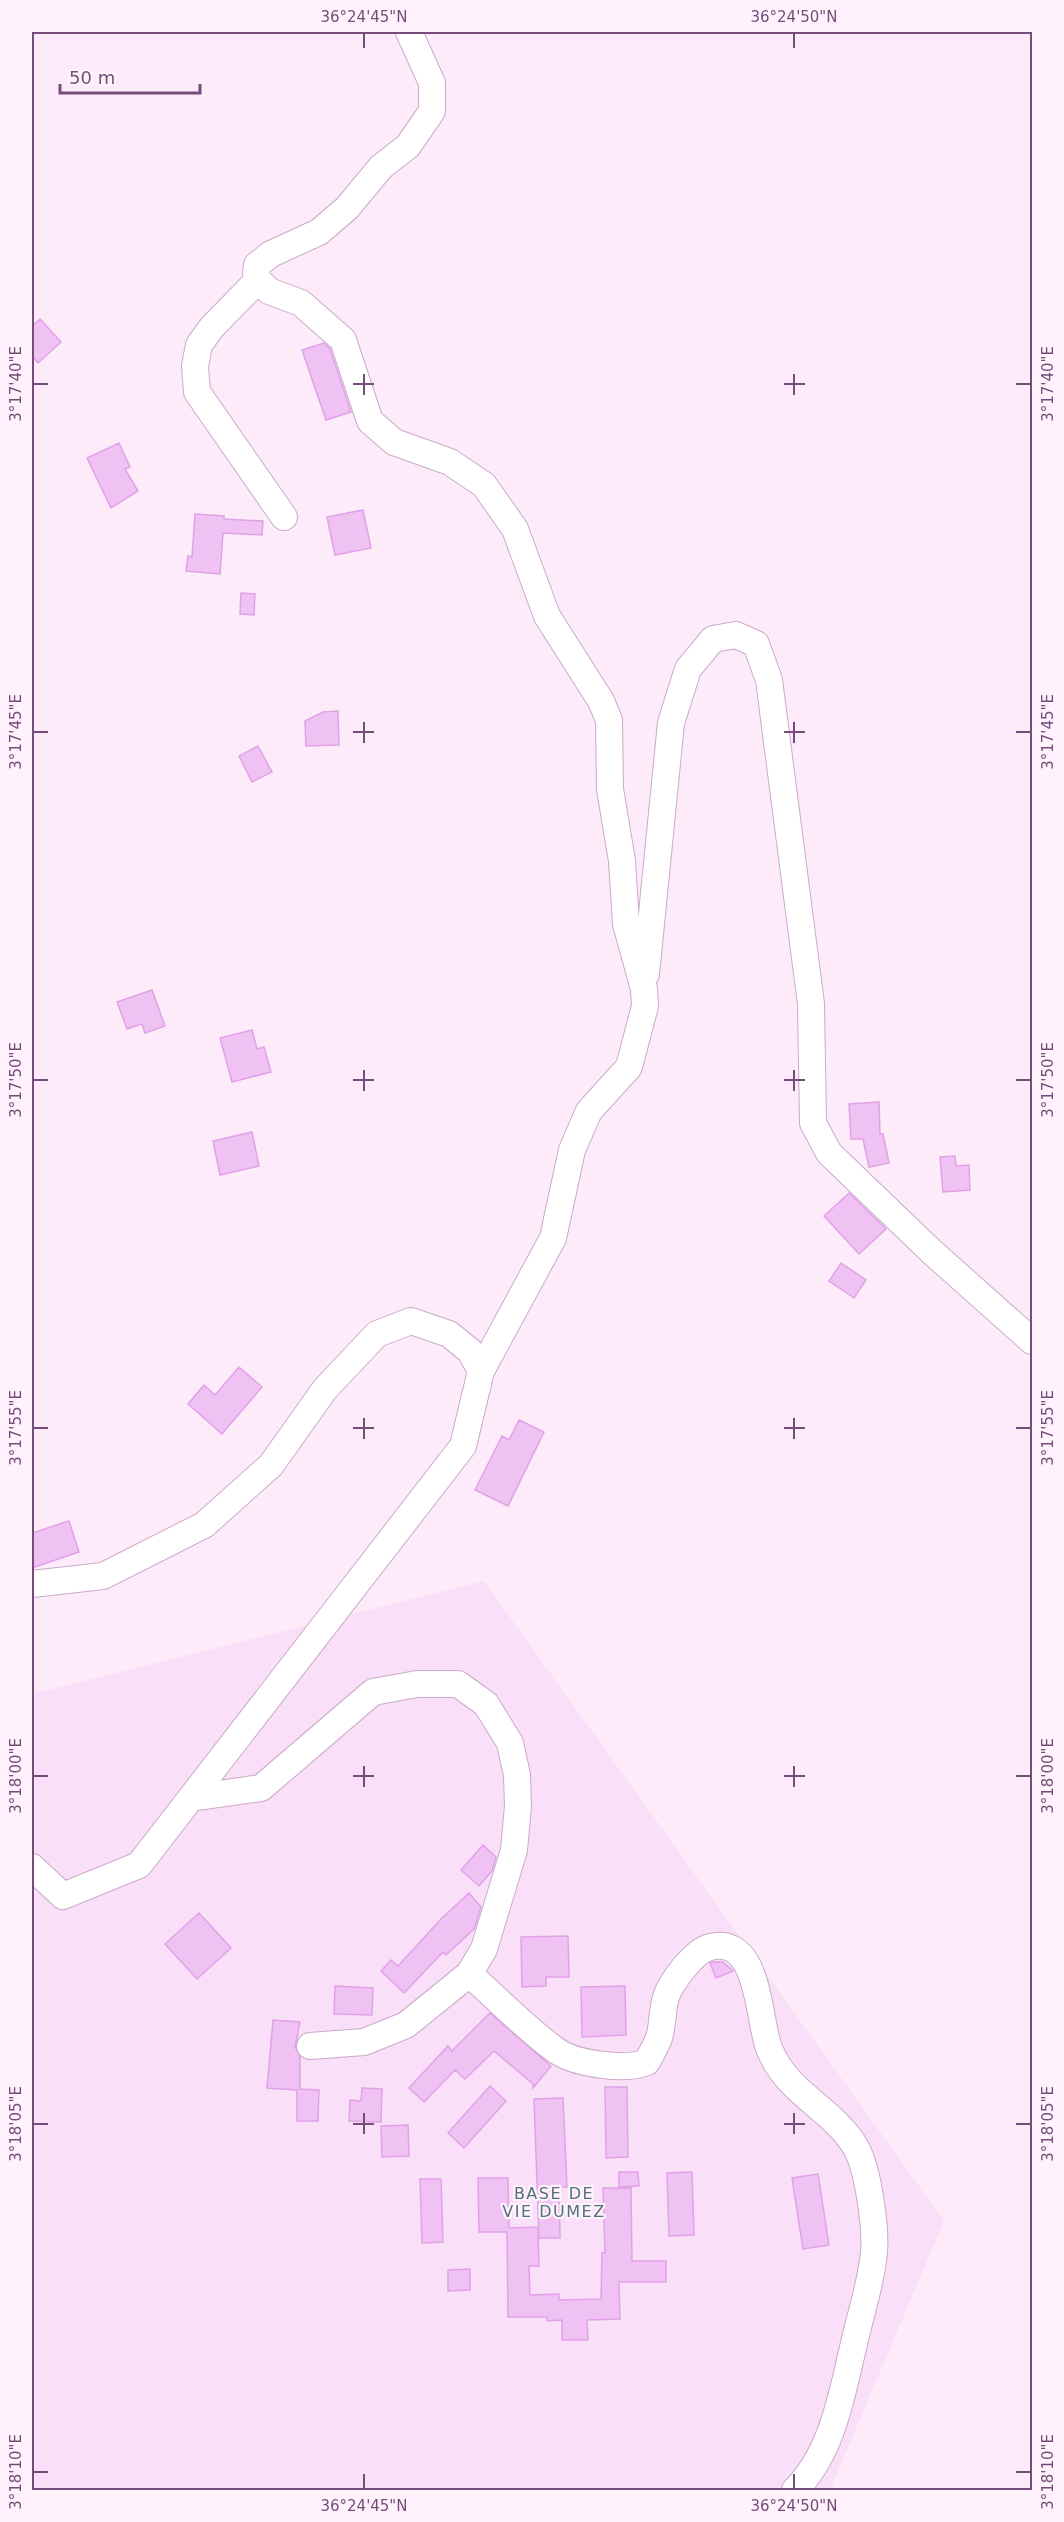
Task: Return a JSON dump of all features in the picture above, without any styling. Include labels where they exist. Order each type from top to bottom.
[{"type":"street","points":[[409,32],[432,83],[432,111],[408,146],[381,167],[347,208],[319,232],[271,254],[257,265],[258,280],[269,291],[301,303],[343,340],[359,380],[370,421],[394,442],[450,462],[484,485],[515,530],[547,616],[601,701],[609,720],[610,789],[622,861],[626,924],[644,989]]},
{"type":"street","points":[[258,280],[212,327],[199,345],[195,366],[197,392],[284,517]]},
{"type":"street","points":[[32,1867],[63,1896],[140,1865],[463,1446],[481,1371],[553,1238],[572,1150],[589,1111],[629,1067],[645,1006],[644,989],[671,723],[688,669],[714,639],[736,635],[756,644],[769,680],[811,1004],[813,1123],[829,1153],[932,1252],[1032,1341]]},
{"type":"street","points":[[32,1584],[103,1576],[204,1525],[271,1465],[325,1389],[377,1334],[411,1321],[449,1334],[470,1351],[481,1371]]},
{"type":"street","points":[[191,1798],[261,1788],[373,1692],[417,1684],[458,1684],[486,1704],[510,1743],[517,1775],[518,1806],[514,1850],[503,1892],[483,1949],[469,1974],[406,2025],[364,2042],[310,2046]]},
{"type":"street","points":[[469,1974],[559,2052],[580,2060],[620,2067],[638,2066],[647,2062],[659,2038],[666,1996],[688,1962],[710,1947],[729,1949],[745,1958],[755,1984],[768,2047],[784,2077],[838,2125],[856,2147],[873,2211],[874,2253],[837,2410],[822,2452],[803,2482],[795,2490]]},
{"type":"shaded area","points":[[484,1581],[944,2221],[830,2490],[32,2490],[32,1694]]},
{"type":"building","points":[[40,319],[61,342],[38,363],[32,356],[32,326]]},
{"type":"building","points":[[324,343],[330,349],[351,412],[326,420],[302,350]]},
{"type":"building","points":[[119,443],[130,467],[125,469],[138,491],[111,508],[87,458]]},
{"type":"building","points":[[363,510],[371,548],[335,555],[327,517]]},
{"type":"building","points":[[195,514],[224,516],[224,519],[263,521],[262,535],[223,533],[220,574],[186,571],[188,556],[192,557]]},
{"type":"building","points":[[241,593],[255,594],[254,615],[240,614]]},
{"type":"building","points":[[338,711],[339,745],[306,746],[305,721],[323,712]]},
{"type":"building","points":[[258,746],[272,772],[252,782],[239,756]]},
{"type":"building","points":[[152,990],[165,1026],[145,1033],[142,1024],[127,1029],[117,1002]]},
{"type":"building","points":[[252,1030],[257,1049],[264,1047],[271,1072],[232,1082],[220,1038]]},
{"type":"building","points":[[879,1102],[880,1134],[883,1134],[889,1163],[869,1167],[863,1139],[851,1139],[849,1104]]},
{"type":"building","points":[[252,1132],[259,1166],[220,1175],[213,1141]]},
{"type":"building","points":[[955,1156],[956,1166],[969,1165],[970,1190],[943,1192],[940,1157]]},
{"type":"building","points":[[849,1193],[886,1229],[859,1254],[824,1216]]},
{"type":"building","points":[[841,1263],[866,1280],[854,1298],[829,1281]]},
{"type":"building","points":[[239,1367],[262,1387],[222,1434],[188,1404],[204,1385],[215,1395]]},
{"type":"building","points":[[519,1420],[544,1432],[508,1506],[475,1490],[502,1436],[509,1440]]},
{"type":"building","points":[[69,1521],[79,1552],[32,1568],[32,1533]]},
{"type":"building","points":[[483,1845],[496,1857],[492,1871],[479,1886],[461,1870]]},
{"type":"building","points":[[469,1893],[481,1907],[474,1929],[446,1955],[443,1952],[404,1993],[381,1971],[391,1960],[398,1966],[442,1918]]},
{"type":"building","points":[[199,1913],[231,1948],[197,1979],[165,1944]]},
{"type":"building","points":[[568,1936],[569,1977],[546,1977],[546,1986],[522,1987],[521,1937]]},
{"type":"building","points":[[723,1962],[733,1971],[716,1978],[710,1963]]},
{"type":"building","points":[[335,1986],[373,1988],[372,2015],[334,2014]]},
{"type":"building","points":[[625,1986],[626,2035],[582,2037],[581,1987]]},
{"type":"building","points":[[490,2013],[551,2066],[533,2088],[533,2084],[494,2051],[465,2079],[455,2070],[424,2102],[409,2088],[448,2046],[452,2051]]},
{"type":"building","points":[[273,2020],[300,2022],[295,2047],[300,2056],[300,2089],[319,2090],[318,2121],[297,2121],[297,2090],[267,2088]]},
{"type":"building","points":[[490,2086],[506,2101],[464,2148],[448,2133]]},
{"type":"building","points":[[605,2087],[627,2087],[628,2157],[606,2158]]},
{"type":"building","points":[[362,2088],[382,2089],[381,2122],[349,2121],[350,2100],[361,2101]]},
{"type":"building","points":[[563,2098],[567,2187],[559,2187],[560,2238],[539,2238],[534,2099]]},
{"type":"building","points":[[408,2125],[409,2156],[382,2157],[381,2126]]},
{"type":"building","points":[[619,2172],[638,2172],[639,2186],[619,2187]]},
{"type":"building","points":[[692,2172],[694,2235],[669,2236],[667,2173]]},
{"type":"building","points":[[818,2174],[829,2245],[803,2249],[792,2178]]},
{"type":"building","points":[[478,2178],[508,2178],[509,2228],[538,2227],[539,2266],[529,2266],[530,2295],[559,2294],[559,2300],[601,2299],[602,2253],[605,2253],[603,2188],[631,2188],[632,2261],[666,2261],[666,2282],[619,2282],[620,2319],[587,2320],[588,2340],[562,2340],[562,2320],[547,2321],[547,2317],[508,2317],[507,2232],[479,2232]]},
{"type":"building","points":[[420,2179],[441,2179],[443,2242],[422,2243]]},
{"type":"building","points":[[470,2269],[470,2290],[448,2291],[448,2270]]},
{"type":"district","name":"BASE DE VIE DUMEZ","points":[[554,2202]]}]
